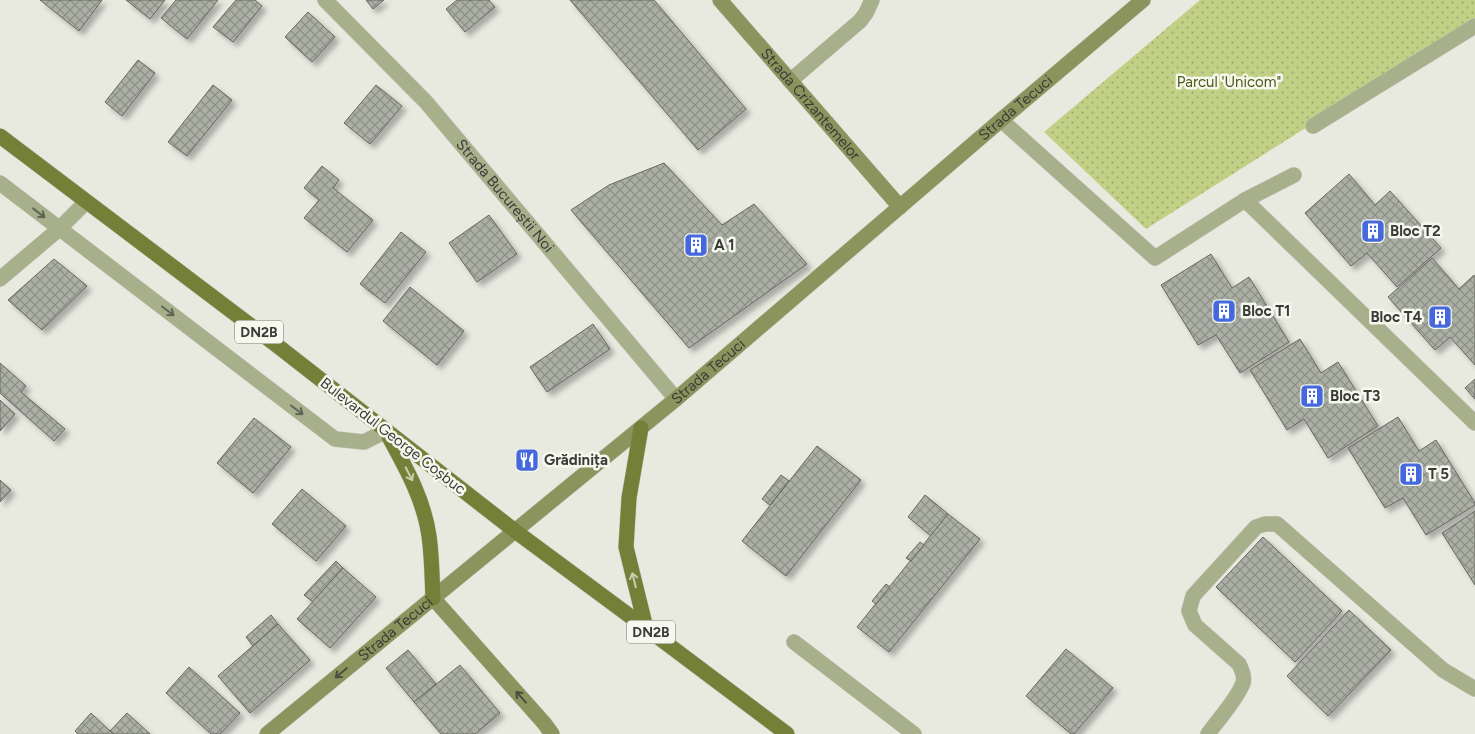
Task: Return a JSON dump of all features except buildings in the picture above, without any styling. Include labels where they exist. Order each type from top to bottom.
[{"type":"main road","name":"Strada Crizantemelor","points":[[720,0],[900,207]]},
{"type":"main road","name":"Strada Tecuci","points":[[267,734],[676,399],[1143,0]]},
{"type":"main road","name":"Bulevardul George Coșbuc","points":[[0,136],[279,348],[515,531],[787,734]]},
{"type":"main road","points":[[641,428],[629,498],[626,547],[646,628]]},
{"type":"main road","points":[[386,431],[412,480],[423,509],[429,536],[433,598],[552,734]]},
{"type":"street","name":"Strada Bucureștii Noi","points":[[324,0],[426,102],[676,399]]},
{"type":"street","points":[[790,81],[860,22],[872,0]]},
{"type":"street","points":[[1313,126],[1475,26]]},
{"type":"street","points":[[1001,120],[1155,258],[1245,200],[1294,175]]},
{"type":"street","points":[[0,183],[335,439],[364,442],[386,431]]},
{"type":"street","points":[[1245,200],[1475,423]]},
{"type":"street","points":[[0,279],[59,229],[86,202]]},
{"type":"street","points":[[1208,734],[1244,682],[1243,671],[1239,664],[1195,625],[1189,611],[1193,596],[1256,527],[1265,524],[1277,524],[1443,670],[1475,689]]},
{"type":"street","points":[[794,642],[914,734]]},
{"type":"green space","name":"Parcul 'Unicom\"","points":[[1200,0],[1475,0],[1475,21],[1146,229],[1044,132]]},
{"type":"place","name":"Bloc T2","points":[[1373,231]]},
{"type":"place","name":"A 1","points":[[696,245]]},
{"type":"place","name":"Bloc T1","points":[[1224,311]]},
{"type":"place","name":"Bloc T4","points":[[1440,317]]},
{"type":"place","name":"Bloc T3","points":[[1312,396]]},
{"type":"place","name":"Grădinița","points":[[527,460]]},
{"type":"place","name":"T 5","points":[[1411,474]]}]
